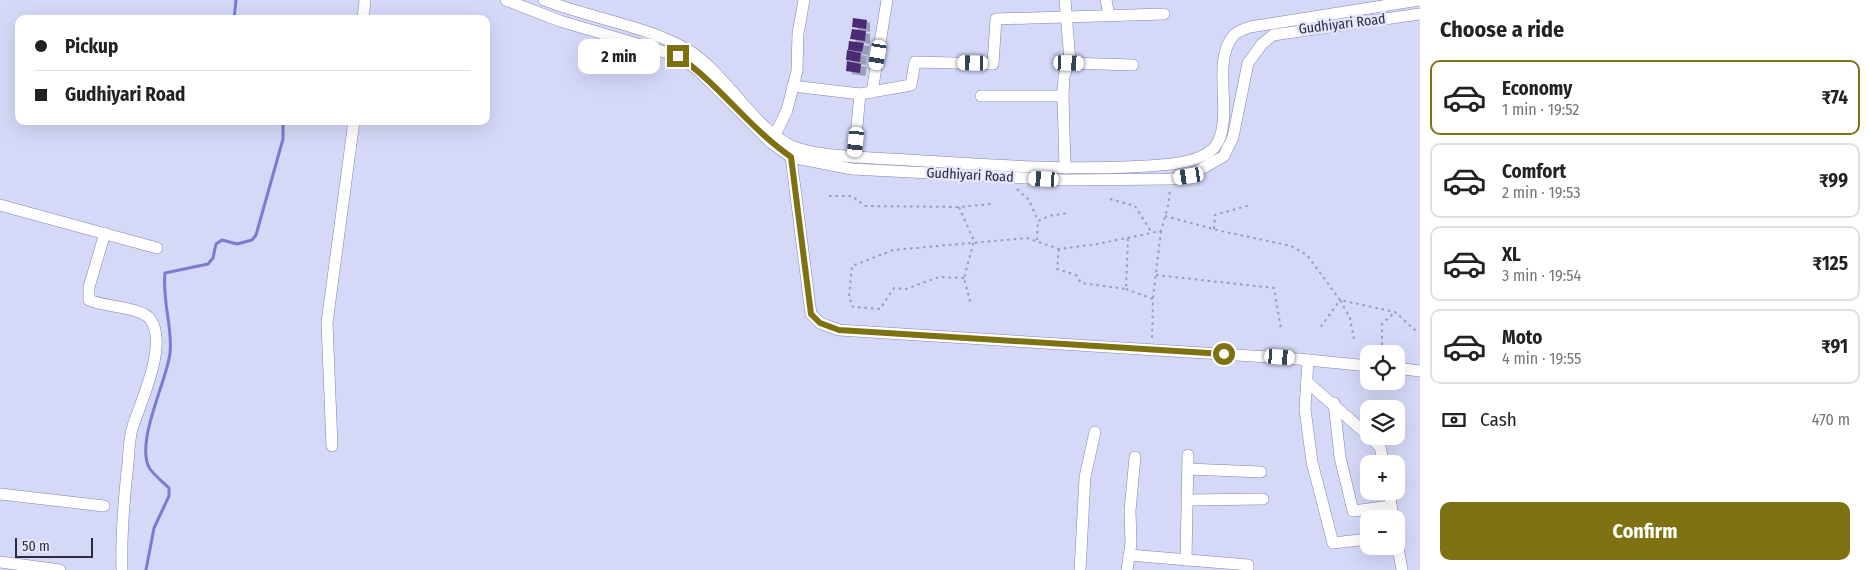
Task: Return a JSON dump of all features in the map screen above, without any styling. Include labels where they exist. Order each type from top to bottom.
[{"type":"street","points":[[363,15],[365,0]]},
{"type":"street","name":"Gudhiyari Road","points":[[506,0],[560,21],[678,56],[698,70],[770,142],[791,157],[852,169],[1064,180],[1173,179],[1189,176],[1224,156],[1234,138],[1242,82],[1248,63],[1262,44],[1273,35],[1420,14]]},
{"type":"street","name":"Gudhiyari Road","points":[[544,0],[561,3],[653,35],[688,50],[719,76],[775,135],[794,147],[822,154],[854,157],[1064,168],[1173,164],[1196,158],[1211,151],[1218,144],[1223,129],[1224,61],[1234,34],[1250,27],[1343,5],[1420,0]]},
{"type":"street","points":[[775,135],[787,110],[797,71],[798,34],[804,0]]},
{"type":"street","points":[[854,157],[866,93],[888,0]]},
{"type":"street","points":[[1064,168],[1063,96],[1064,76],[1069,63],[1065,0]]},
{"type":"street","points":[[1106,0],[1109,15]]},
{"type":"street","points":[[560,21],[561,3]]},
{"type":"street","points":[[793,86],[866,93],[911,85],[915,62],[993,64],[996,19],[1164,14]]},
{"type":"street","points":[[1069,63],[1132,65]]},
{"type":"street","points":[[981,96],[1063,96]]},
{"type":"street","points":[[332,446],[327,323],[353,125]]},
{"type":"street","points":[[791,157],[811,314],[820,323],[839,330],[1151,349],[1360,365]]},
{"type":"street","points":[[1173,164],[1173,179]]},
{"type":"street","points":[[0,205],[157,248]]},
{"type":"street","points":[[105,233],[89,287],[89,300],[141,312],[150,319],[154,334],[156,356],[132,430],[126,483],[122,570]]},
{"type":"street","points":[[1308,360],[1305,409],[1312,462],[1333,543],[1360,540]]},
{"type":"street","points":[[1405,369],[1420,371]]},
{"type":"street","points":[[1307,382],[1334,403],[1360,428]]},
{"type":"street","points":[[1334,403],[1340,457],[1353,511],[1391,506]]},
{"type":"street","points":[[1080,570],[1085,478],[1095,432]]},
{"type":"street","points":[[1186,560],[1188,455]]},
{"type":"street","points":[[1127,570],[1135,456]]},
{"type":"street","points":[[1188,469],[1261,472]]},
{"type":"street","points":[[0,494],[104,506]]},
{"type":"street","points":[[1188,500],[1263,499]]},
{"type":"street","points":[[1390,500],[1392,510]]},
{"type":"street","points":[[1129,555],[1248,565],[1248,570]]},
{"type":"street","points":[[1399,555],[1402,570]]},
{"type":"street","points":[[0,562],[60,570]]},
{"type":"path","points":[[1151,349],[1161,231],[1173,179]]},
{"type":"path","points":[[1017,189],[1029,200],[1038,221],[1038,240]]},
{"type":"path","points":[[829,196],[852,196],[865,206],[959,207],[991,204]]},
{"type":"path","points":[[1110,199],[1135,206],[1152,233]]},
{"type":"path","points":[[1214,229],[1216,215],[1250,205]]},
{"type":"path","points":[[959,207],[974,241],[964,278],[971,305]]},
{"type":"path","points":[[1038,221],[1048,216],[1066,213]]},
{"type":"path","points":[[1165,216],[1291,246],[1307,255],[1340,300],[1350,318],[1354,339]]},
{"type":"path","points":[[964,278],[939,277],[906,289],[894,288],[880,309],[853,307],[849,297],[852,266],[894,250],[974,241],[1026,238],[1038,240],[1059,249],[1161,231]]},
{"type":"path","points":[[1126,289],[1128,238]]},
{"type":"path","points":[[1059,249],[1057,269],[1076,275],[1081,283],[1126,289],[1154,298]]},
{"type":"path","points":[[1156,275],[1274,288],[1281,329]]},
{"type":"path","points":[[1340,300],[1395,312],[1416,330]]},
{"type":"path","points":[[1320,328],[1340,300]]},
{"type":"path","points":[[1382,344],[1382,324],[1395,312]]},
{"type":"building","points":[[853,18],[867,20],[866,29],[852,27]]},
{"type":"building","points":[[852,29],[866,31],[865,41],[850,39]]},
{"type":"building","points":[[849,41],[864,43],[862,52],[848,50]]},
{"type":"building","points":[[847,50],[861,53],[860,62],[846,60]]},
{"type":"building","points":[[847,61],[861,64],[860,73],[846,71]]},
{"type":"waterway","points":[[234,15],[236,0]]},
{"type":"waterway","points":[[146,570],[154,528],[169,496],[169,488],[150,469],[146,458],[149,429],[168,365],[171,344],[164,283],[165,273],[208,264],[213,258],[216,244],[222,240],[237,244],[252,240],[256,235],[283,139],[283,125]]},
{"type":"route","points":[[678,56],[698,70],[770,142],[791,157],[811,314],[820,323],[839,330],[1224,354]]}]
